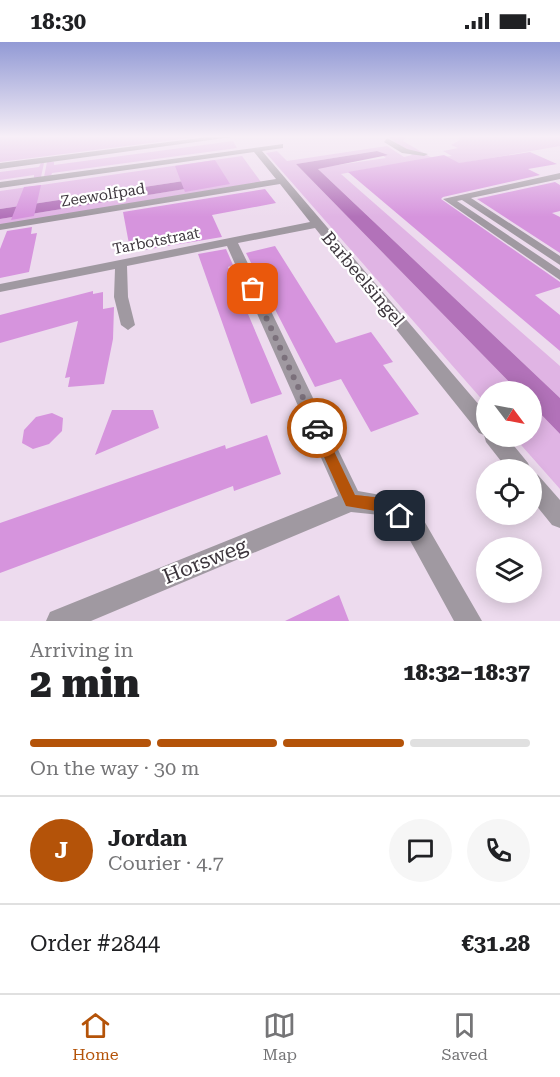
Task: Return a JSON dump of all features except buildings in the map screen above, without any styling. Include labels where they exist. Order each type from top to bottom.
[{"type":"street","points":[[0,166],[23,163]]},
{"type":"street","points":[[0,184],[153,163]]},
{"type":"street","name":"Barbeelsingel","points":[[267,163],[476,416]]},
{"type":"street","points":[[560,176],[448,200],[560,276]]},
{"type":"street","name":"Zeewolfpad","points":[[0,227],[282,181]]},
{"type":"street","points":[[462,197],[560,261]]},
{"type":"street","name":"Tarbotstraat","points":[[0,288],[317,224]]},
{"type":"street","points":[[231,241],[351,501],[384,505],[415,527],[469,621]]},
{"type":"street","points":[[121,263],[121,297],[128,325]]},
{"type":"street","points":[[503,447],[512,459]]},
{"type":"street","points":[[542,495],[560,517]]},
{"type":"street","name":"Horsweg","points":[[59,621],[351,501]]},
{"type":"shaded area","points":[[41,163],[44,163],[41,177],[34,178],[34,175],[0,180],[0,172],[39,167]]},
{"type":"shaded area","points":[[47,163],[54,163],[54,165],[126,163],[52,173],[51,176],[44,177]]},
{"type":"shaded area","points":[[193,163],[247,163],[261,182],[0,225],[0,219],[227,182],[223,175],[0,209],[0,191]]},
{"type":"shaded area","points":[[275,163],[302,163],[296,164],[508,381],[476,381],[476,393]]},
{"type":"shaded area","points":[[348,163],[318,169],[560,398],[560,434],[542,415],[542,381],[508,381],[296,164]]},
{"type":"shaded area","points":[[351,163],[461,163],[383,166],[341,174],[560,366],[560,398],[317,168]]},
{"type":"shaded area","points":[[223,175],[228,182],[0,219],[0,209]]},
{"type":"shaded area","points":[[542,415],[560,434],[560,489],[542,469],[542,459],[533,459],[523,447],[542,447]]},
{"type":"way so far","points":[[253,289],[317,428]]},
{"type":"route","points":[[317,428],[351,501],[384,505],[400,516]]}]
